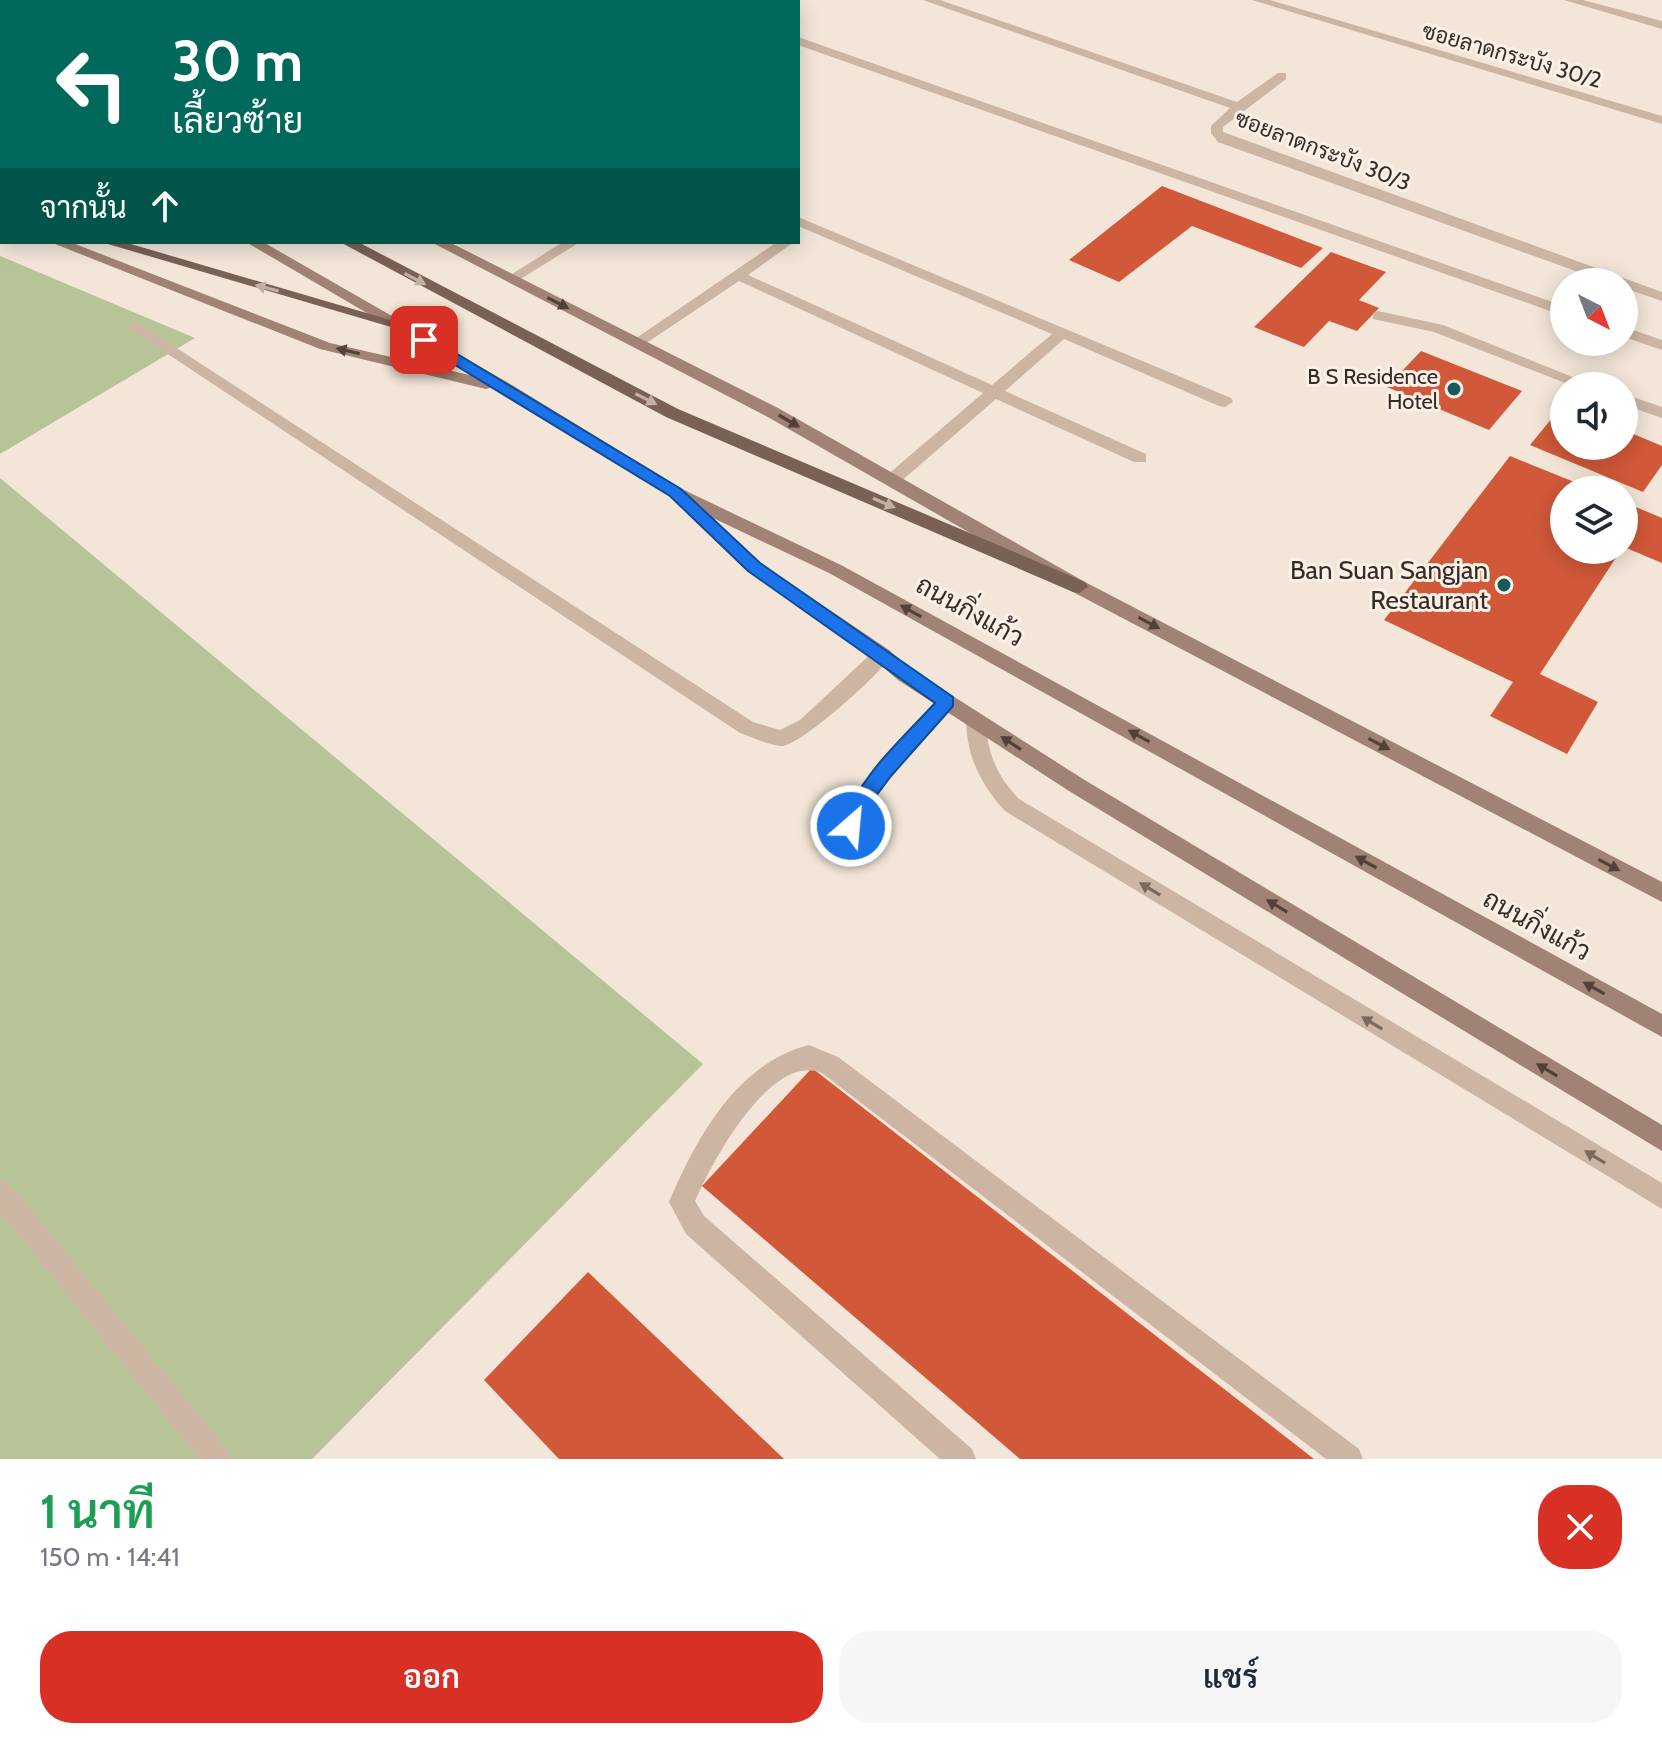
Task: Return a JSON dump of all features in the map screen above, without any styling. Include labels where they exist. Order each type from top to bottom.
[{"type":"main road","points":[[62,244],[325,346],[506,388]]},
{"type":"main road","points":[[115,244],[396,324]]},
{"type":"main road","name":"ถนนกิ่งแก้ว","points":[[256,244],[506,388],[676,493],[835,569],[1662,1026]]},
{"type":"main road","points":[[351,244],[672,413],[1079,587]]},
{"type":"main road","points":[[442,244],[772,412],[1079,587],[1662,893]]},
{"type":"main road","points":[[676,493],[754,567],[947,702],[1076,785],[1662,1139]]},
{"type":"street","name":"ซอยลาดกระบัง 30/3","points":[[929,0],[1239,107]]},
{"type":"street","name":"ซอยลาดกระบัง 30/2","points":[[1258,0],[1662,120]]},
{"type":"street","points":[[1570,0],[1662,25]]},
{"type":"street","points":[[800,42],[1550,306]]},
{"type":"street","points":[[1239,107],[1282,76]]},
{"type":"street","name":"ซอยลาดกระบัง 30/3","points":[[1239,107],[1217,126],[1217,133],[1223,139],[1580,268]]},
{"type":"street","points":[[802,227],[1225,402]]},
{"type":"street","points":[[511,279],[570,244]]},
{"type":"street","points":[[637,343],[784,244]]},
{"type":"street","points":[[737,275],[1140,458]]},
{"type":"street","name":"ซอยลาดกระบัง 30/3","points":[[1638,289],[1662,297]]},
{"type":"street","points":[[1378,316],[1438,328],[1551,372]]},
{"type":"street","points":[[135,326],[747,728],[782,738],[807,725],[882,655]]},
{"type":"street","points":[[892,480],[1062,333]]},
{"type":"street","points":[[1638,337],[1662,345]]},
{"type":"street","points":[[1638,404],[1662,413]]},
{"type":"street","points":[[846,856],[858,805],[887,766],[947,702]]},
{"type":"street","points":[[976,721],[975,743],[992,784],[1012,805],[1662,1197]]},
{"type":"street","points":[[962,1459],[695,1225],[682,1202],[693,1174],[753,1088],[783,1064],[809,1056],[830,1065],[1349,1459]]},
{"type":"street","points":[[0,1192],[217,1459]]},
{"type":"green space","points":[[0,256],[195,338],[0,454]]},
{"type":"green space","points":[[0,478],[703,1064],[312,1459],[0,1459]]},
{"type":"building","points":[[1162,186],[1323,248],[1301,268],[1192,226],[1119,282],[1069,260]]},
{"type":"building","points":[[1331,252],[1386,272],[1359,300],[1379,308],[1357,331],[1329,321],[1304,347],[1254,327]]},
{"type":"building","name":"B S Residence Hotel","points":[[1421,351],[1522,391],[1489,430],[1387,387]]},
{"type":"building","points":[[1550,421],[1550,453],[1530,445]]},
{"type":"building","points":[[1638,436],[1662,446],[1662,465],[1643,492],[1638,490],[1638,476],[1605,476],[1566,460],[1638,460]]},
{"type":"building","name":"Ban Suan Sangjan Restaurant","points":[[1510,456],[1559,476],[1550,476],[1550,564],[1612,564],[1540,674],[1598,702],[1567,754],[1490,716],[1513,682],[1384,620]]},
{"type":"building","points":[[1638,508],[1662,518],[1662,563],[1638,553]]},
{"type":"building","points":[[812,1068],[1314,1459],[1020,1459],[702,1186]]},
{"type":"building","points":[[588,1272],[784,1459],[559,1459],[484,1380]]},
{"type":"place","name":"B S Residence Hotel","points":[[1454,389]]},
{"type":"place","name":"Ban Suan Sangjan Restaurant","points":[[1504,585]]},
{"type":"route","points":[[424,340],[676,493],[754,567],[947,702],[884,770],[858,805],[851,826]]}]
